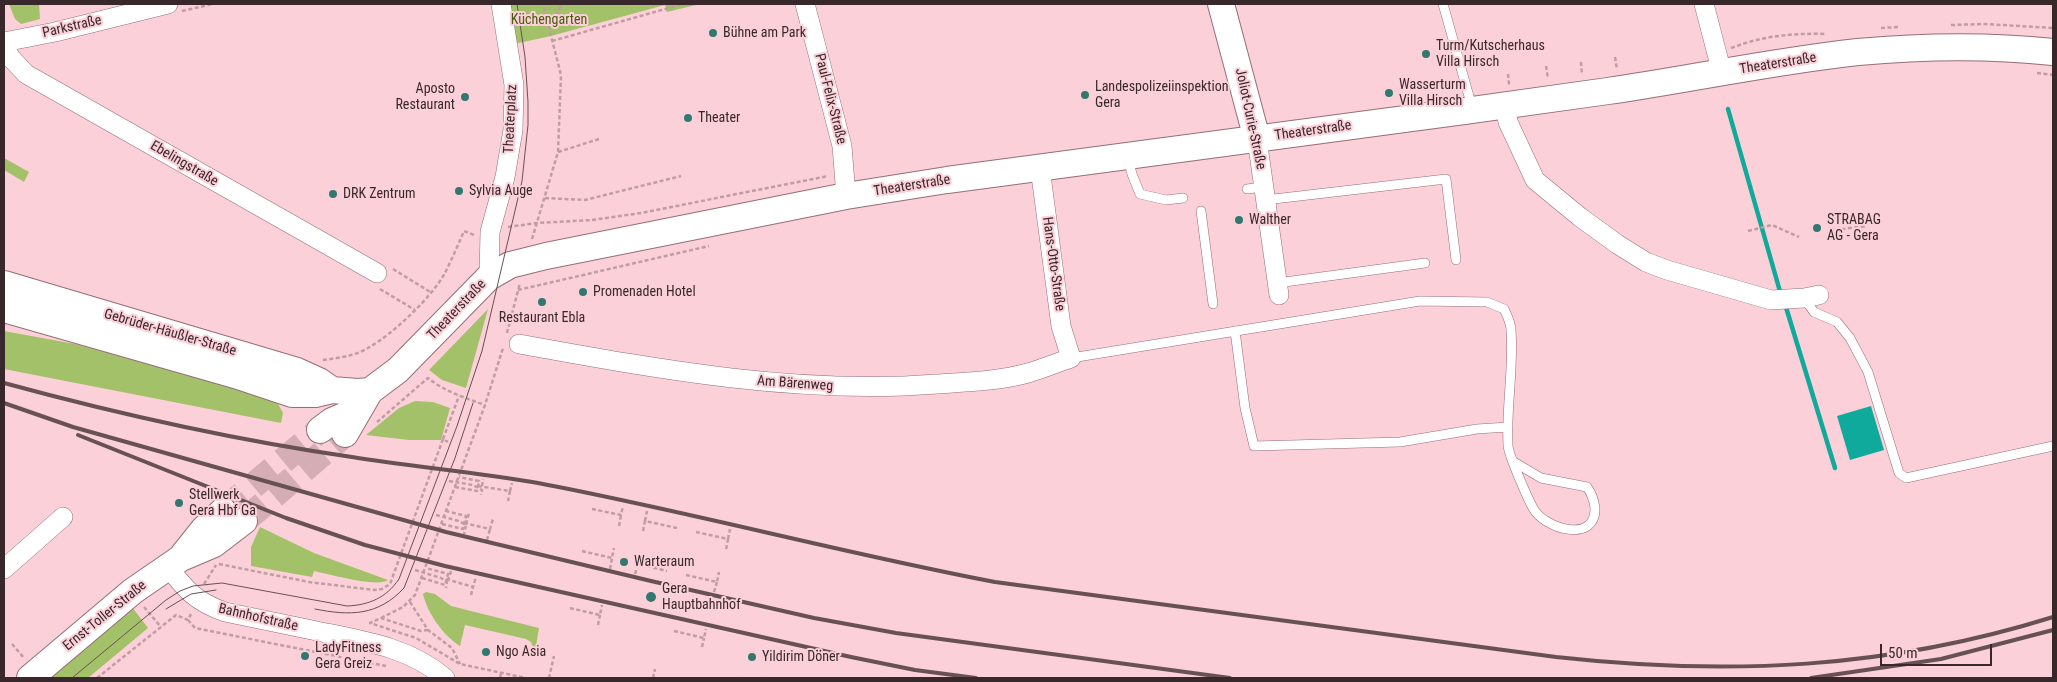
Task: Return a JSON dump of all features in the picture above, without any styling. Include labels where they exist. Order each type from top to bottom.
[{"type":"main road","name":"Joliot-Curie-Straße","points":[[1220,4],[1257,139]]},
{"type":"main road","name":"Theaterstraße","points":[[367,409],[398,370],[489,277],[510,266],[846,184],[1040,168],[1472,110],[1507,97],[1644,86],[1858,52],[1939,46],[2009,48],[2053,52]]},
{"type":"main road","name":"Gebrüder-Häußler-Straße","points":[[4,284],[297,371],[319,381],[332,390]]},
{"type":"main road","name":"Gebrüder-Häußler-Straße","points":[[4,309],[209,367],[292,394],[315,394],[332,390],[357,392],[367,409]]},
{"type":"main road","points":[[333,432],[367,409]]},
{"type":"main road","name":"Ernst-Toller-Straße","points":[[30,678],[132,591],[175,562],[203,530],[234,516]]},
{"type":"street","name":"Parkstraße","points":[[4,42],[55,32],[168,4]]},
{"type":"street","name":"Theaterplatz","points":[[489,277],[513,130],[514,85],[501,4]]},
{"type":"street","name":"Paul-Felix-Straße","points":[[806,4],[842,146],[846,184]]},
{"type":"street","points":[[1704,4],[1722,73]]},
{"type":"street","name":"Ebelingstraße","points":[[4,42],[10,57],[26,74],[377,273]]},
{"type":"street","points":[[1507,97],[1508,122],[1535,180],[1617,244],[1646,262],[1667,270],[1772,300],[1806,297]]},
{"type":"street","name":"Joliot-Curie-Straße","points":[[1257,139],[1258,192],[1278,289]]},
{"type":"street","name":"Hans-Otto-Straße","points":[[1040,168],[1061,326],[1071,358]]},
{"type":"street","name":"Am Bärenweg","points":[[520,344],[613,361],[740,379],[786,385],[837,388],[910,387],[992,379],[1027,373],[1071,358]]},
{"type":"street","points":[[4,569],[63,517]]},
{"type":"street","name":"Bahnhofstraße","points":[[175,562],[197,599],[209,606],[225,612],[359,639],[403,653],[432,667],[445,678]]},
{"type":"lane","points":[[1443,4],[1472,110]]},
{"type":"lane","points":[[1128,156],[1132,174],[1140,194],[1166,200],[1183,198]]},
{"type":"lane","points":[[1258,192],[1446,179],[1456,260]]},
{"type":"lane","points":[[1201,211],[1213,304]]},
{"type":"lane","points":[[1278,289],[1425,263]]},
{"type":"lane","points":[[1806,297],[1814,312],[1837,322],[1850,338],[1868,372],[1898,473],[1906,478],[2053,446]]},
{"type":"lane","points":[[1071,358],[1420,300],[1487,302],[1504,309],[1511,328],[1508,447],[1514,462],[1532,507],[1538,517],[1558,527],[1574,530],[1584,528],[1592,523],[1595,514],[1594,501],[1586,487],[1541,478],[1514,462]]},
{"type":"lane","points":[[1235,331],[1245,408],[1254,446],[1400,442],[1477,429],[1508,427]]},
{"type":"path","points":[[537,223],[558,152],[561,75],[543,4]]},
{"type":"path","points":[[549,26],[562,4]]},
{"type":"path","points":[[552,41],[683,4]]},
{"type":"path","points":[[1616,57],[1618,74]]},
{"type":"path","points":[[1581,62],[1583,79]]},
{"type":"path","points":[[1546,66],[1548,83]]},
{"type":"path","points":[[1507,97],[1508,74]]},
{"type":"path","points":[[558,152],[599,139]]},
{"type":"path","points":[[545,198],[585,200],[681,176]]},
{"type":"path","points":[[497,230],[537,223],[592,220],[846,184]]},
{"type":"path","points":[[1748,231],[1772,225],[1799,237]]},
{"type":"path","points":[[1835,230],[1866,226]]},
{"type":"path","points":[[322,360],[340,358],[367,349],[389,334],[432,293],[444,274],[464,231]]},
{"type":"path","points":[[415,310],[371,284],[377,273],[388,266],[432,293]]},
{"type":"path","points":[[367,409],[428,378],[435,384],[459,396],[485,405],[415,595],[410,602],[370,623],[377,625]]},
{"type":"path","points":[[188,620],[197,599],[217,564],[309,582],[374,590],[382,589],[390,584],[459,396]]},
{"type":"path","points":[[443,438],[448,442]]},
{"type":"path","points":[[455,487],[478,491],[479,481],[459,477]]},
{"type":"path","points":[[481,494],[483,479]]},
{"type":"path","points":[[449,481],[473,485],[482,490]]},
{"type":"path","points":[[508,501],[512,483]]},
{"type":"path","points":[[478,486],[510,492]]},
{"type":"path","points":[[619,526],[623,506]]},
{"type":"path","points":[[592,509],[621,516]]},
{"type":"path","points":[[446,511],[466,516],[464,534]]},
{"type":"path","points":[[643,531],[647,511]]},
{"type":"path","points":[[442,524],[463,529],[469,513]]},
{"type":"path","points":[[436,515],[490,529]]},
{"type":"path","points":[[487,540],[493,520]]},
{"type":"path","points":[[645,521],[677,528]]},
{"type":"path","points":[[726,550],[730,529]]},
{"type":"path","points":[[696,532],[728,539]]},
{"type":"path","points":[[610,568],[614,548]]},
{"type":"path","points":[[582,552],[612,558]]},
{"type":"path","points":[[636,574],[640,554]]},
{"type":"path","points":[[638,564],[667,571]]},
{"type":"path","points":[[426,568],[448,574],[446,588]]},
{"type":"path","points":[[394,572],[400,570]]},
{"type":"path","points":[[416,570],[447,581],[473,586]]},
{"type":"path","points":[[422,578],[445,585],[451,571]]},
{"type":"path","points":[[714,592],[719,572]]},
{"type":"path","points":[[686,575],[717,582]]},
{"type":"path","points":[[470,595],[476,577]]},
{"type":"path","points":[[132,591],[161,627]]},
{"type":"path","points":[[410,602],[428,630],[452,648],[460,664]]},
{"type":"path","points":[[598,625],[602,605]]},
{"type":"path","points":[[570,608],[600,615]]},
{"type":"path","points":[[97,678],[176,615],[188,620],[194,628],[387,666]]},
{"type":"path","points":[[381,618],[421,632],[428,630]]},
{"type":"path","points":[[702,648],[706,629]]},
{"type":"path","points":[[674,631],[704,638]]},
{"type":"path","points":[[446,655],[460,664],[526,678]]},
{"type":"path","points":[[549,678],[554,656]]},
{"type":"path","points":[[653,678],[655,669]]},
{"type":"path","points":[[500,673],[500,678]]},
{"type":"green space","points":[[9,4],[39,4],[40,19],[21,24],[15,19]]},
{"type":"green space","name":"Küchengarten","points":[[504,4],[700,4],[667,12],[665,5],[551,36],[514,44]]},
{"type":"green space","points":[[4,158],[29,172],[24,182],[4,170]]},
{"type":"green space","points":[[488,309],[466,388],[442,380],[429,370]]},
{"type":"green space","points":[[4,331],[75,344],[242,389],[278,404],[283,413],[281,423],[4,369]]},
{"type":"green space","points":[[415,401],[433,402],[450,408],[441,440],[409,440],[366,435],[399,408]]},
{"type":"green space","points":[[260,527],[314,553],[388,580],[383,582],[364,581],[314,571],[312,577],[251,566],[251,547]]},
{"type":"green space","points":[[426,592],[435,594],[451,606],[539,628],[535,652],[531,642],[526,639],[465,625],[460,646],[447,636],[432,616],[423,594]]},
{"type":"green space","points":[[132,607],[148,628],[88,678],[48,678]]},
{"type":"water","points":[[1871,406],[1884,450],[1850,460],[1837,416]]},
{"type":"waterway","points":[[1728,109],[1781,295]]},
{"type":"waterway","points":[[1785,304],[1835,468]]},
{"type":"tunnel","points":[[223,511],[320,430]]},
{"type":"tunnel","points":[[244,521],[345,434]]},
{"type":"tram line","points":[[72,678],[166,600],[180,591],[193,586],[222,583],[347,606],[363,604],[383,596],[399,579],[457,426],[482,351],[522,181],[528,125],[528,102],[525,57],[517,4]]},
{"type":"tram line","points":[[315,609],[340,613],[363,612],[384,604],[404,588],[455,458],[473,403]]},
{"type":"tram line","points":[[166,609],[191,594],[216,590]]},
{"type":"railway","points":[[4,383],[133,416],[264,443],[375,461],[538,483],[995,582],[1556,657],[1683,666],[1807,664],[1868,658],[1930,648],[2053,617]]},
{"type":"railway","points":[[4,403],[73,427],[446,532],[814,618],[896,633],[1230,678]]},
{"type":"railway","points":[[78,435],[286,518],[365,545],[445,566],[851,657],[915,670],[976,678]]},
{"type":"railway","points":[[1811,678],[1941,659],[2053,630]]},
{"type":"place","name":"Bühne am Park","points":[[713,33]]},
{"type":"place","name":"Turm/Kutscherhaus Villa Hirsch","points":[[1426,54]]},
{"type":"place","name":"Wasserturm Villa Hirsch","points":[[1389,93]]},
{"type":"place","name":"Landespolizeiinspektion Gera","points":[[1085,95]]},
{"type":"place","name":"Aposto Restaurant","points":[[465,97]]},
{"type":"place","name":"Theater","points":[[688,118]]},
{"type":"place","name":"Sylvia Auge","points":[[459,191]]},
{"type":"place","name":"DRK Zentrum","points":[[333,194]]},
{"type":"place","name":"Walther","points":[[1239,220]]},
{"type":"place","name":"STRABAG AG - Gera","points":[[1817,228]]},
{"type":"place","name":"Promenaden Hotel","points":[[583,292]]},
{"type":"place","name":"Restaurant Ebla","points":[[542,302]]},
{"type":"place","name":"Stellwerk Gera Hbf Ga","points":[[179,503]]},
{"type":"place","name":"Warteraum","points":[[624,562]]},
{"type":"place","name":"Gera Hauptbahnhof","points":[[651,597]]},
{"type":"place","name":"Ngo Asia","points":[[486,652]]},
{"type":"place","name":"LadyFitness Gera Greiz","points":[[305,656]]},
{"type":"place","name":"Yildirim Döner","points":[[752,657]]}]
